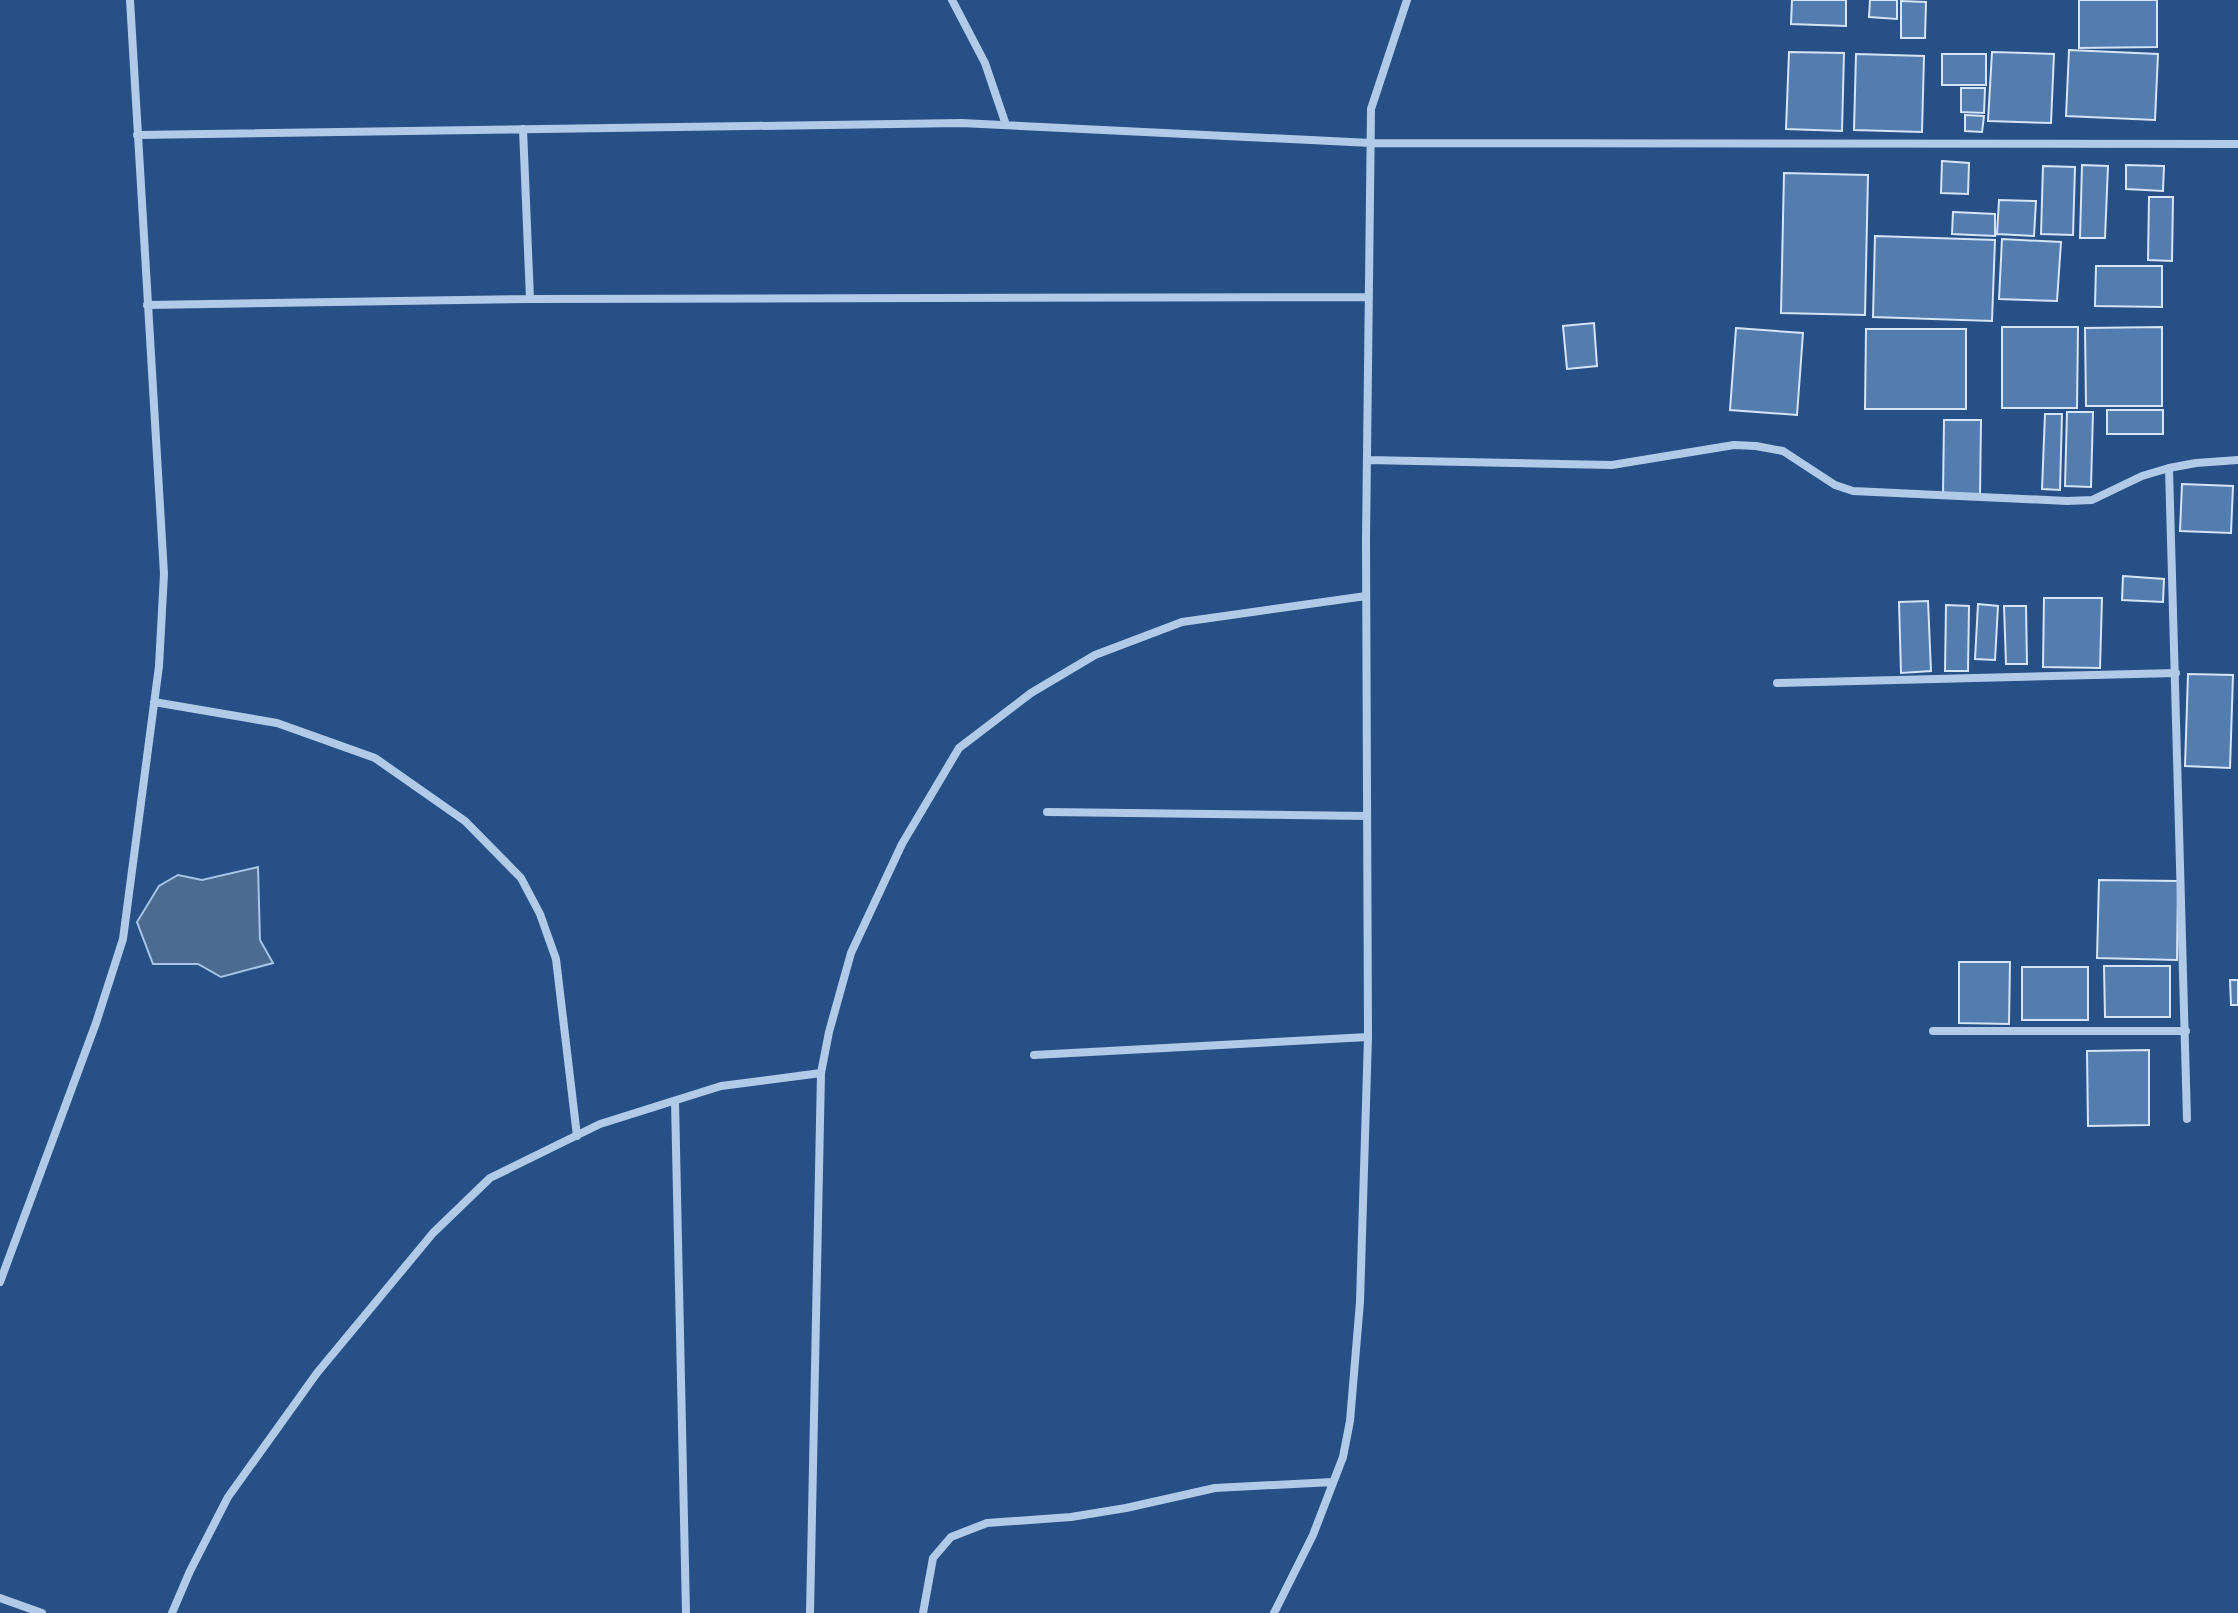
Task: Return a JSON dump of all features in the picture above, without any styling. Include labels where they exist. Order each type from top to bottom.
[{"type":"street","points":[[0,1282],[96,1023],[123,939],[154,702],[164,574],[130,0]]},
{"type":"street","points":[[952,0],[985,63],[1006,125]]},
{"type":"street","points":[[1274,1613],[1313,1535],[1343,1457],[1350,1421],[1360,1302],[1368,1037],[1366,596],[1371,109],[1407,0]]},
{"type":"street","points":[[137,135],[961,123],[1371,143],[2238,144]]},
{"type":"street","points":[[523,129],[530,299]]},
{"type":"street","points":[[147,305],[530,299],[1369,297]]},
{"type":"street","points":[[1367,460],[1612,465],[1734,445],[1783,451],[1835,485],[1853,491],[2067,501],[2092,500],[2142,476],[2169,468],[2238,460]]},
{"type":"street","points":[[2169,468],[2187,1119]]},
{"type":"street","points":[[810,1613],[821,1073],[851,953],[902,844],[959,748],[1031,693],[1095,655],[1182,622],[1366,596]]},
{"type":"street","points":[[1777,683],[2176,673]]},
{"type":"street","points":[[154,702],[277,723],[375,758],[465,821],[521,878],[540,914],[556,959],[577,1136]]},
{"type":"street","points":[[1047,812],[1367,816]]},
{"type":"street","points":[[1933,1031],[2186,1031]]},
{"type":"street","points":[[1034,1055],[1368,1037]]},
{"type":"street","points":[[172,1613],[228,1497],[317,1373],[433,1233],[490,1178],[600,1124],[721,1086],[821,1073]]},
{"type":"street","points":[[675,1101],[686,1613]]},
{"type":"street","points":[[923,1613],[933,1558],[951,1537],[987,1523],[1099,1513],[1215,1488],[1333,1482]]},
{"type":"street","points":[[0,1598],[42,1613]]},
{"type":"water","points":[[258,867],[260,940],[273,963],[221,977],[198,964],[153,964],[137,922],[159,886],[178,875],[202,880]]},
{"type":"building","points":[[1792,0],[1846,0],[1846,26],[1791,24]]},
{"type":"building","points":[[1870,0],[1897,0],[1897,19],[1869,17]]},
{"type":"building","points":[[2079,0],[2157,0],[2157,47],[2079,48]]},
{"type":"building","points":[[1901,1],[1926,2],[1925,38],[1901,38]]},
{"type":"building","points":[[2069,50],[2158,54],[2155,120],[2066,116]]},
{"type":"building","points":[[1789,52],[1844,53],[1842,131],[1786,129]]},
{"type":"building","points":[[1992,52],[2054,54],[2051,123],[1988,121]]},
{"type":"building","points":[[1856,54],[1924,56],[1922,132],[1854,130]]},
{"type":"building","points":[[1942,54],[1986,54],[1986,85],[1942,85]]},
{"type":"building","points":[[1961,88],[1985,88],[1984,113],[1961,112]]},
{"type":"building","points":[[1965,115],[1984,116],[1982,132],[1965,131]]},
{"type":"building","points":[[1942,161],[1969,163],[1968,194],[1941,193]]},
{"type":"building","points":[[2082,165],[2108,166],[2105,238],[2080,238]]},
{"type":"building","points":[[2126,165],[2164,166],[2163,191],[2126,189]]},
{"type":"building","points":[[2043,166],[2075,167],[2073,235],[2041,234]]},
{"type":"building","points":[[1784,173],[1868,175],[1865,315],[1781,313]]},
{"type":"building","points":[[2149,197],[2173,197],[2172,261],[2148,260]]},
{"type":"building","points":[[1999,200],[2036,201],[2034,236],[1997,234]]},
{"type":"building","points":[[1953,212],[1995,214],[1995,236],[1952,234]]},
{"type":"building","points":[[1875,236],[1995,240],[1992,321],[1873,317]]},
{"type":"building","points":[[2002,239],[2061,242],[2057,301],[1999,299]]},
{"type":"building","points":[[2096,266],[2162,266],[2162,307],[2095,306]]},
{"type":"building","points":[[1594,323],[1597,366],[1567,369],[1563,326]]},
{"type":"building","points":[[2002,327],[2078,327],[2077,408],[2002,408]]},
{"type":"building","points":[[2162,327],[2162,406],[2086,406],[2085,328]]},
{"type":"building","points":[[1736,328],[1803,333],[1797,415],[1730,410]]},
{"type":"building","points":[[1866,329],[1966,329],[1966,409],[1865,409]]},
{"type":"building","points":[[2107,410],[2163,410],[2163,434],[2107,434]]},
{"type":"building","points":[[2067,412],[2093,412],[2091,487],[2065,486]]},
{"type":"building","points":[[2045,414],[2062,414],[2060,490],[2042,489]]},
{"type":"building","points":[[1944,420],[1981,420],[1980,495],[1943,495]]},
{"type":"building","points":[[2182,484],[2233,486],[2231,533],[2180,531]]},
{"type":"building","points":[[2123,576],[2164,579],[2163,602],[2122,600]]},
{"type":"building","points":[[2044,598],[2102,598],[2100,668],[2043,667]]},
{"type":"building","points":[[1928,601],[1931,671],[1901,673],[1899,602]]},
{"type":"building","points":[[1978,604],[1998,606],[1995,660],[1975,659]]},
{"type":"building","points":[[1946,605],[1969,606],[1968,671],[1945,671]]},
{"type":"building","points":[[2004,606],[2026,606],[2027,664],[2006,664]]},
{"type":"building","points":[[2188,674],[2233,675],[2230,768],[2185,766]]},
{"type":"building","points":[[2099,880],[2178,881],[2177,960],[2097,958]]},
{"type":"building","points":[[1959,962],[2010,962],[2009,1024],[1959,1023]]},
{"type":"building","points":[[2104,966],[2170,966],[2170,1017],[2105,1017]]},
{"type":"building","points":[[2022,967],[2088,967],[2088,1020],[2022,1020]]},
{"type":"building","points":[[2230,980],[2238,980],[2238,1005],[2231,1005]]},
{"type":"building","points":[[2149,1050],[2149,1125],[2088,1126],[2087,1051]]}]
